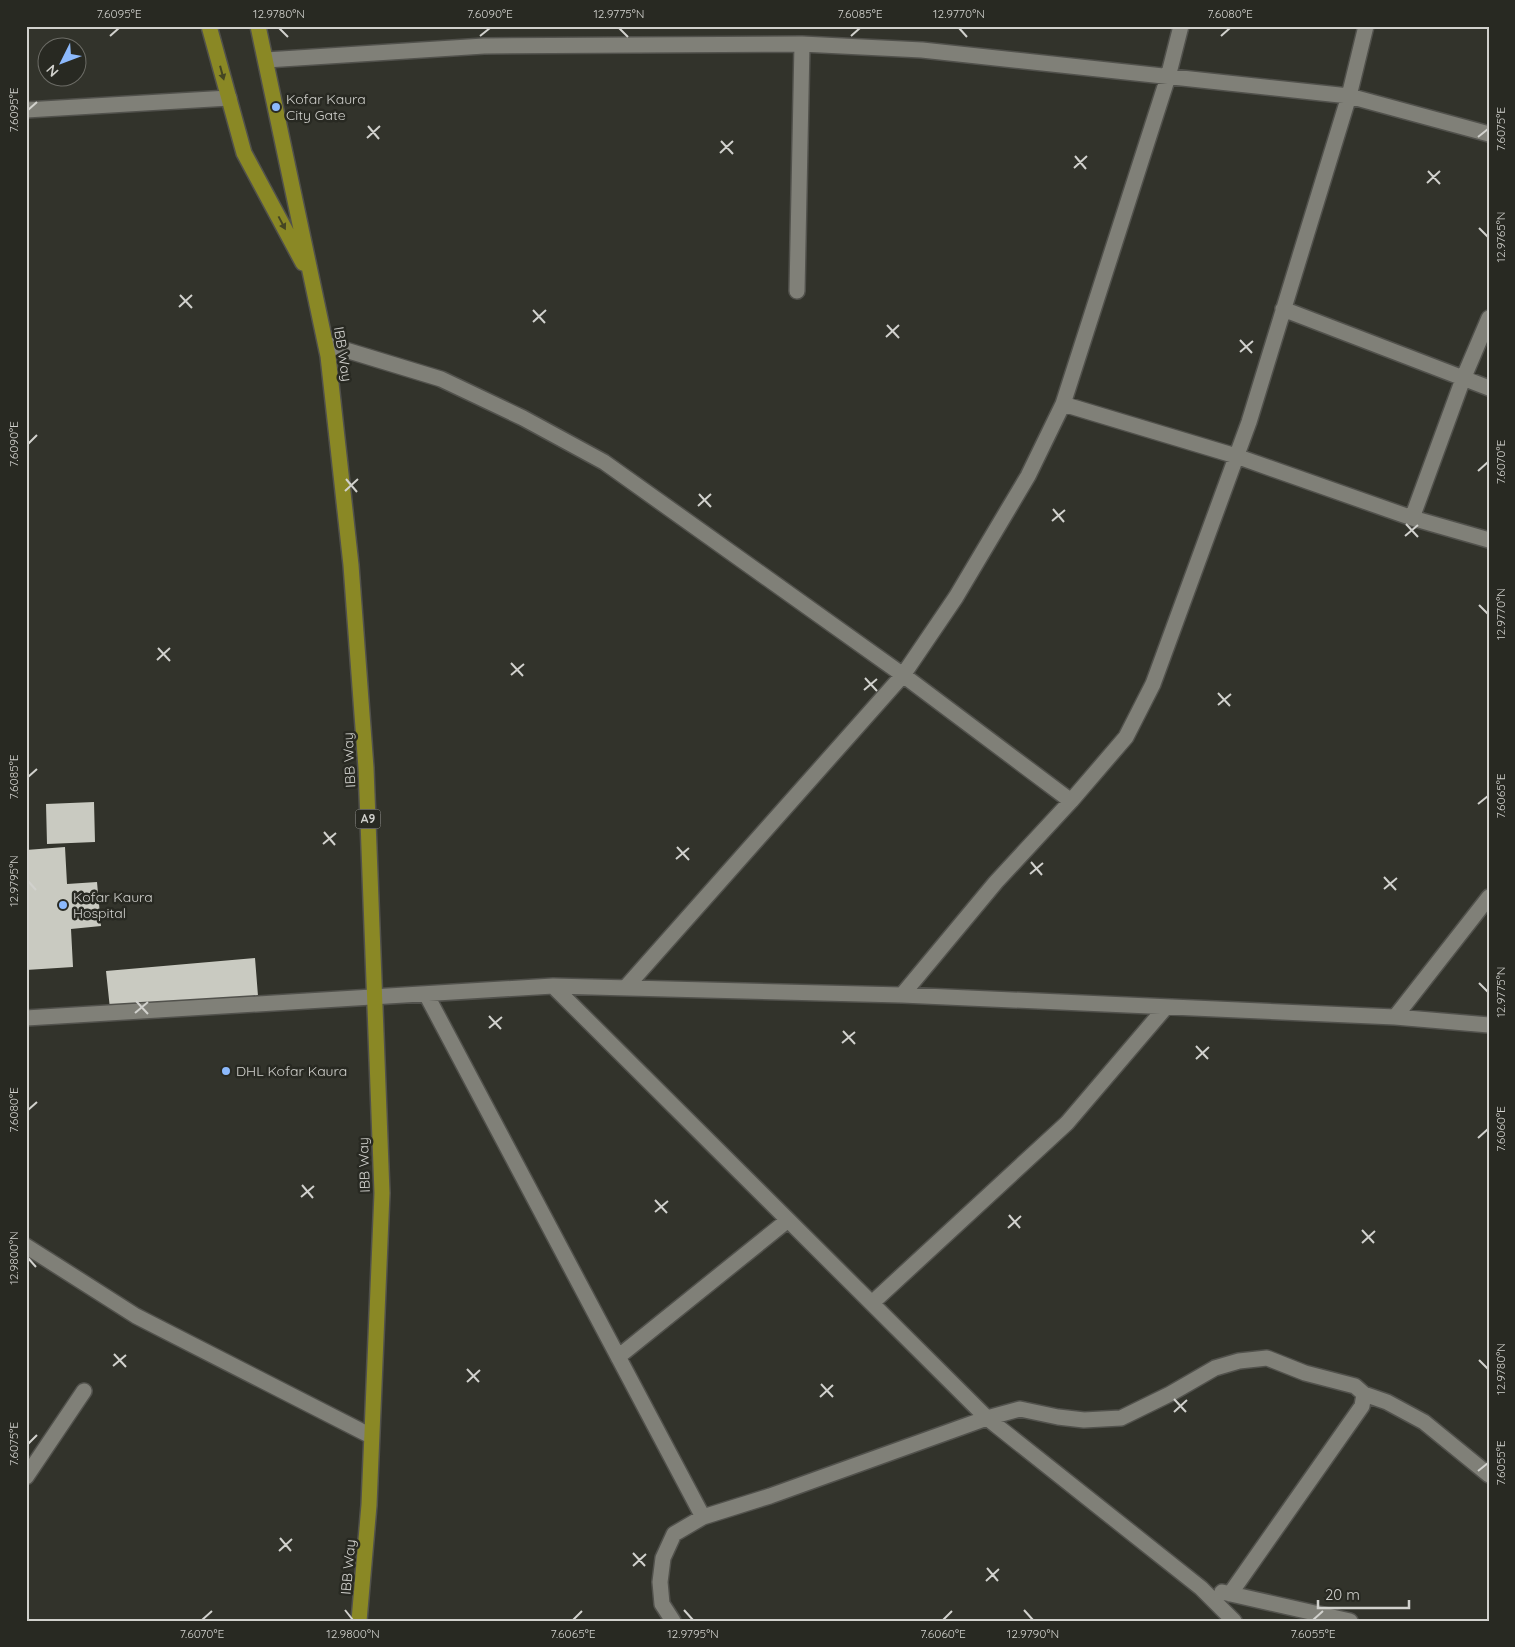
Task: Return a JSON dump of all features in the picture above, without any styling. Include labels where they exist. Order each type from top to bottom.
[{"type":"highway","points":[[209,26],[244,153],[312,279]]},
{"type":"highway","name":"IBB Way","points":[[258,26],[326,344],[350,556],[366,768],[382,1193],[369,1505],[359,1621]]},
{"type":"street","points":[[627,986],[903,675],[956,597],[1024,484],[1063,404],[1168,78],[1181,26]]},
{"type":"street","points":[[902,994],[996,882],[1071,801],[1126,737],[1153,684],[1249,422],[1349,96],[1366,26]]},
{"type":"street","points":[[797,291],[802,44]]},
{"type":"street","points":[[266,60],[484,46],[802,44],[922,50],[1349,96],[1489,134]]},
{"type":"street","points":[[26,110],[229,98]]},
{"type":"street","points":[[1283,309],[1489,388]]},
{"type":"street","points":[[1412,518],[1462,379],[1489,318]]},
{"type":"street","points":[[326,344],[441,379],[523,418],[604,462],[903,675],[1071,801]]},
{"type":"street","points":[[1063,404],[1236,456],[1412,518],[1489,540]]},
{"type":"street","points":[[1395,1017],[1489,897]]},
{"type":"street","points":[[26,1018],[553,986],[627,986],[902,994],[1395,1017],[1489,1025]]},
{"type":"street","points":[[553,986],[987,1418],[1201,1588],[1234,1621]]},
{"type":"street","points":[[426,994],[703,1517]]},
{"type":"street","points":[[872,1303],[1067,1123],[1166,1007]]},
{"type":"street","points":[[618,1357],[788,1220]]},
{"type":"street","points":[[26,1246],[136,1316],[371,1436]]},
{"type":"street","points":[[673,1621],[662,1604],[660,1582],[663,1558],[674,1534],[703,1517],[770,1496],[987,1418],[1020,1409],[1084,1420],[1121,1418],[1170,1394],[1215,1368],[1240,1360],[1267,1358],[1305,1372],[1355,1386],[1364,1394],[1387,1402],[1424,1422],[1489,1475]]},
{"type":"street","points":[[26,1477],[84,1391]]},
{"type":"street","points":[[1230,1594],[1362,1406],[1364,1394]]},
{"type":"street","points":[[1201,1588],[1350,1621]]},
{"type":"building","points":[[94,802],[95,842],[47,844],[46,804]]},
{"type":"building","name":"Kofar Kaura Hospital","points":[[65,847],[67,884],[97,882],[101,926],[71,929],[73,967],[26,970],[26,850]]},
{"type":"building","points":[[255,958],[258,996],[110,1009],[106,971]]},
{"type":"place","name":"Kofar Kaura City Gate","points":[[276,107]]},
{"type":"place","name":"Kofar Kaura Hospital","points":[[63,905]]},
{"type":"place","name":"DHL Kofar Kaura","points":[[226,1071]]}]
